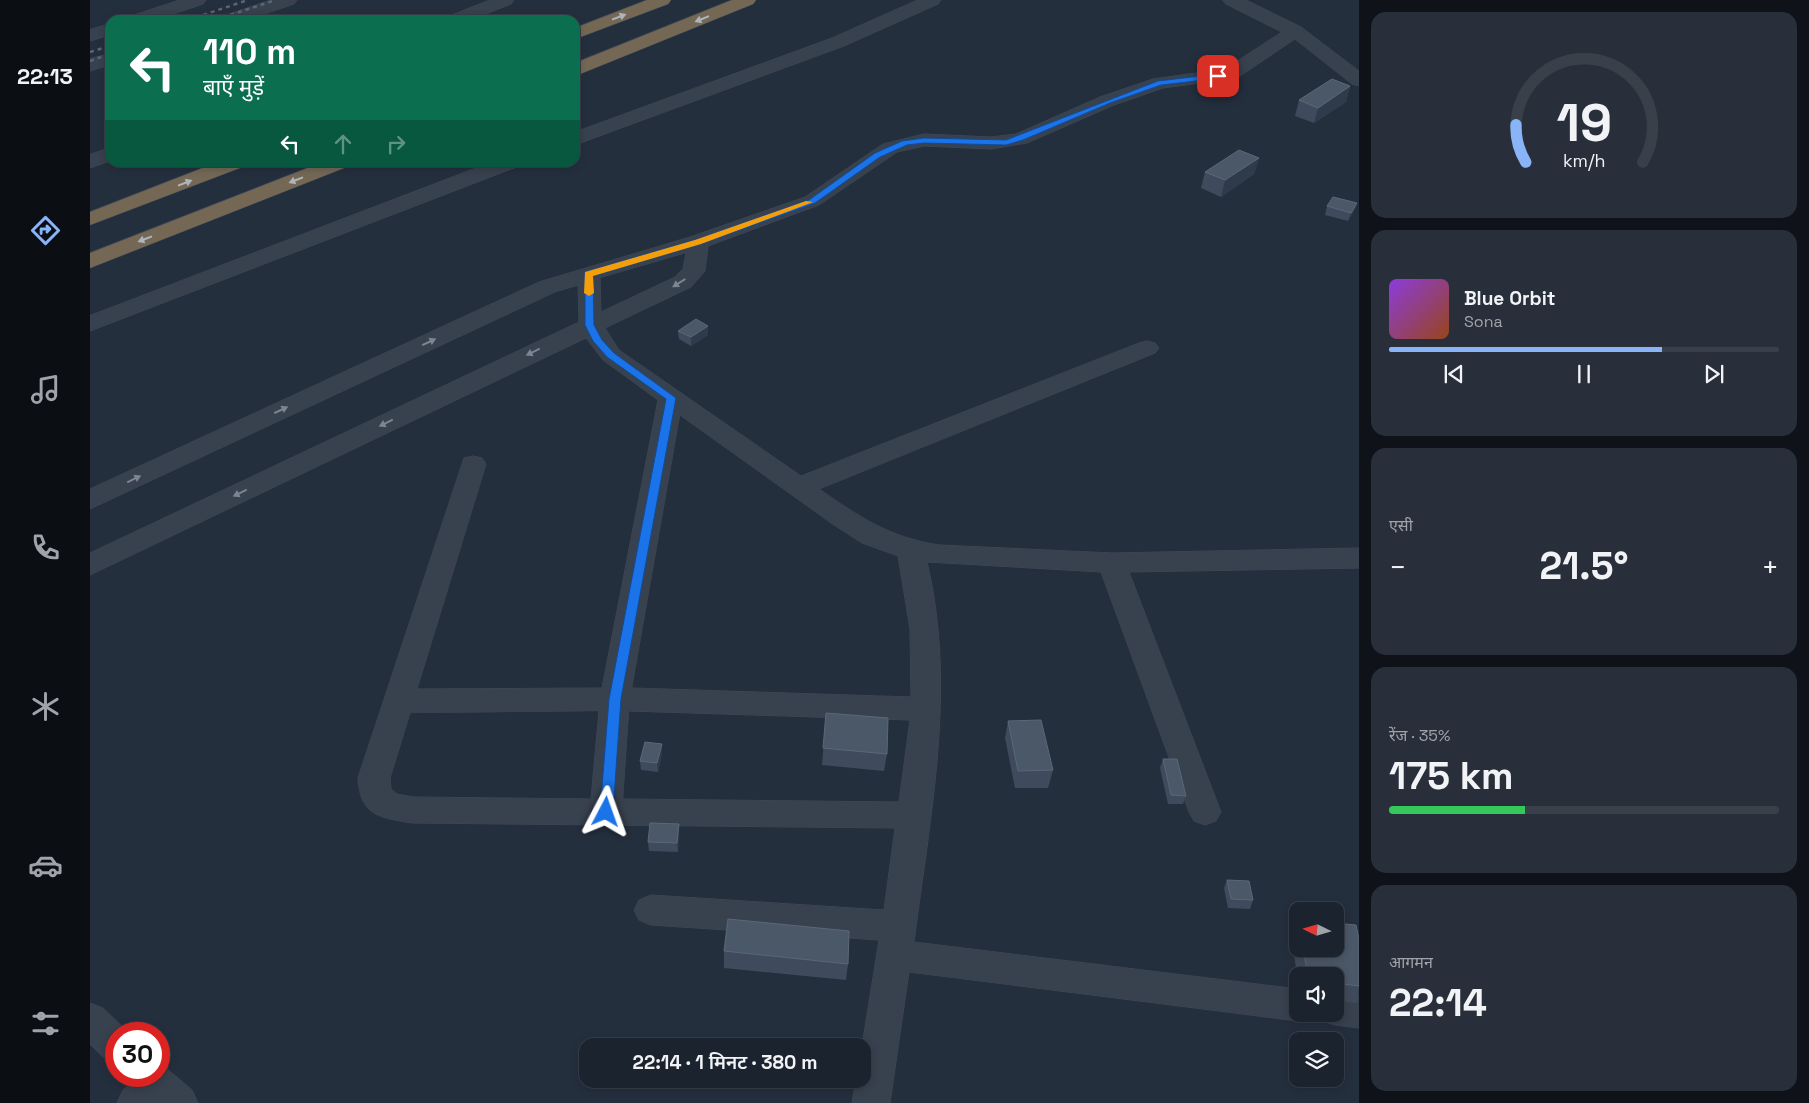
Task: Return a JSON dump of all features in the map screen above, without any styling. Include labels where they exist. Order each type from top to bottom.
[{"type":"highway","points":[[580,32],[662,0]]},
{"type":"highway","points":[[580,68],[747,0]]},
{"type":"highway","points":[[90,219],[225,167]]},
{"type":"highway","points":[[90,261],[329,167]]},
{"type":"street","points":[[153,15],[197,0]]},
{"type":"street","points":[[244,15],[288,0]]},
{"type":"street","points":[[468,15],[505,0]]},
{"type":"street","points":[[580,137],[838,42],[932,0]]},
{"type":"street","points":[[1232,0],[1295,31],[1359,80]]},
{"type":"street","points":[[90,36],[105,31]]},
{"type":"street","points":[[90,500],[547,287],[698,242],[812,201],[890,148],[924,140],[991,143],[1020,139],[1107,101],[1160,83],[1230,74],[1295,31]]},
{"type":"street","points":[[90,65],[105,60]]},
{"type":"street","points":[[90,162],[105,156]]},
{"type":"street","points":[[90,324],[499,167]]},
{"type":"street","points":[[90,565],[683,282],[694,271],[698,242]]},
{"type":"street","points":[[589,274],[590,325],[598,341],[610,355],[798,487],[872,536],[910,550],[948,555],[1112,563],[1359,558]]},
{"type":"street","points":[[798,487],[1147,348]]},
{"type":"street","points":[[606,812],[615,699],[671,398]]},
{"type":"street","points":[[473,464],[374,778],[375,794],[389,806],[412,810],[913,815]]},
{"type":"street","points":[[872,1103],[897,940],[926,709],[927,666],[923,618],[920,592],[910,550]]},
{"type":"street","points":[[1112,563],[1205,812]]},
{"type":"street","points":[[399,701],[615,699],[926,709]]},
{"type":"street","points":[[651,910],[897,940],[1289,1004]]},
{"type":"street","points":[[1344,1010],[1359,1012]]},
{"type":"street","points":[[90,1020],[105,1034]]},
{"type":"building","points":[[1332,79],[1350,86],[1318,108],[1299,100]]},
{"type":"building","points":[[1239,150],[1259,158],[1225,180],[1205,172]]},
{"type":"building","points":[[1333,197],[1357,203],[1351,213],[1327,206]]},
{"type":"building","points":[[696,319],[708,326],[691,337],[678,331]]},
{"type":"building","points":[[826,713],[888,718],[887,754],[823,748]]},
{"type":"building","points":[[1041,720],[1053,770],[1018,771],[1008,721]]},
{"type":"building","points":[[645,742],[662,744],[657,763],[640,761]]},
{"type":"building","points":[[1163,759],[1177,759],[1186,796],[1171,795]]},
{"type":"building","points":[[650,823],[679,824],[677,843],[648,842]]},
{"type":"building","points":[[1227,880],[1249,881],[1253,900],[1231,899]]},
{"type":"building","points":[[728,919],[849,931],[848,964],[724,951]]},
{"type":"building","points":[[1344,924],[1356,925],[1359,939],[1359,986],[1344,984],[1344,967],[1306,967],[1305,958],[1344,958]]},
{"type":"railway","points":[[203,15],[248,0]]},
{"type":"railway","points":[[230,15],[276,0]]},
{"type":"railway","points":[[90,52],[105,48]]},
{"type":"railway","points":[[90,61],[105,56]]},
{"type":"slow traffic","points":[[589,293],[589,274],[698,242],[809,202]]},
{"type":"route","points":[[606,812],[615,699],[671,398],[610,355],[598,341],[590,325],[589,274],[698,242],[812,201],[878,155],[890,148],[905,143],[924,140],[1006,142],[1020,139],[1107,101],[1160,83],[1218,76]]}]
